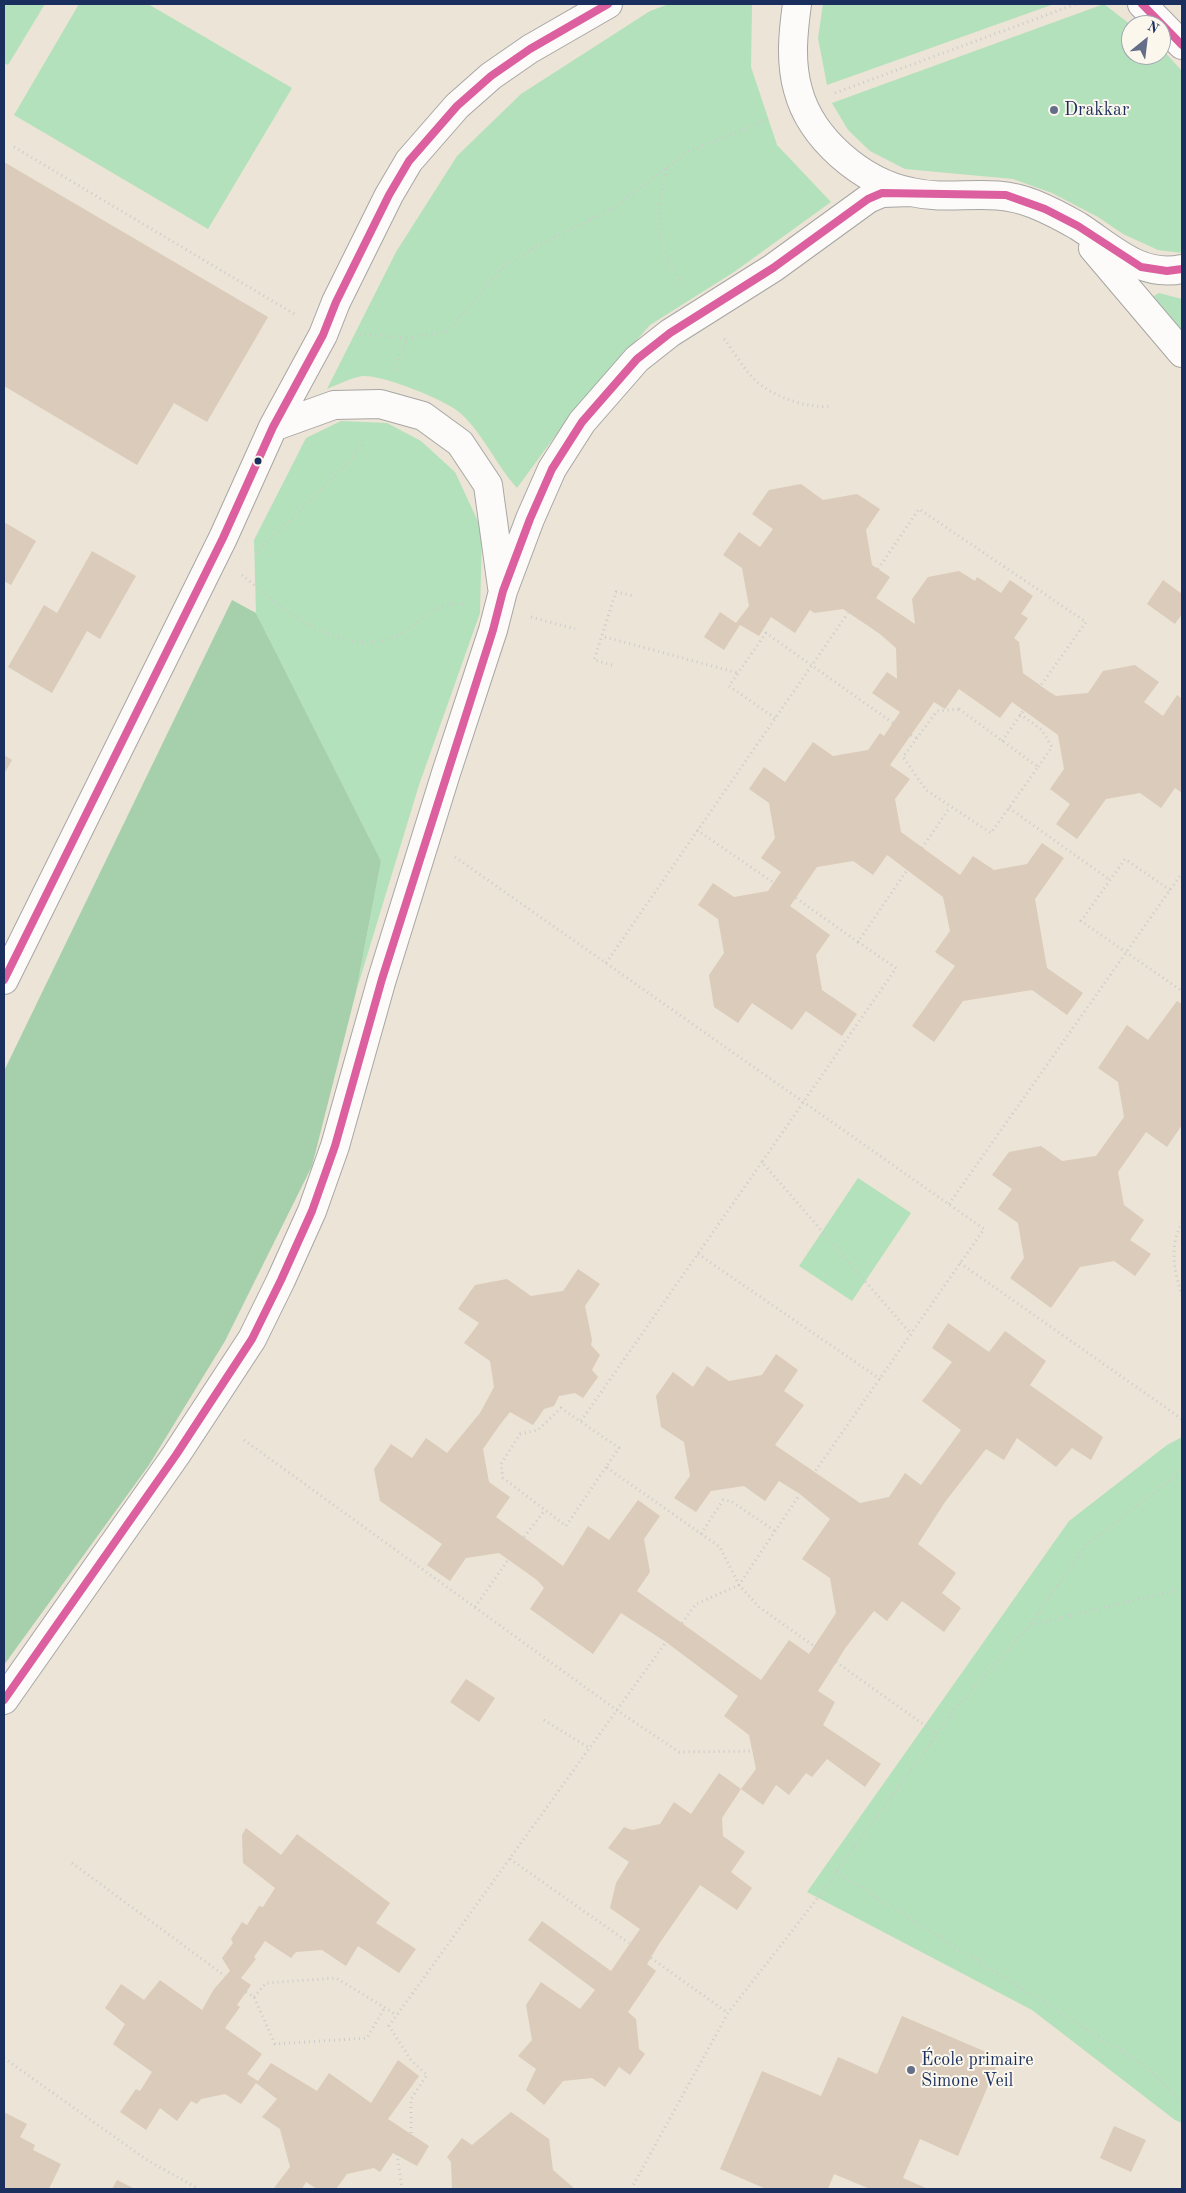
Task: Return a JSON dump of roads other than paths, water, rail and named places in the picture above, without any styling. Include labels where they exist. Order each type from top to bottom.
[{"type":"street","points":[[4,980],[224,538],[273,427],[323,335],[336,302],[389,195],[409,160],[457,106],[491,76],[530,50],[608,4]]},
{"type":"street","points":[[797,4],[792,52],[798,91],[810,119],[828,142],[864,172],[887,185],[911,192]]},
{"type":"street","points":[[1142,4],[1182,45]]},
{"type":"street","points":[[4,1700],[176,1455],[252,1339],[281,1280],[312,1211],[335,1146],[382,979],[493,630],[503,591],[530,519],[552,469],[582,422],[637,359],[670,333],[773,268],[868,199],[882,193],[1006,195],[1045,209],[1078,226],[1141,267],[1167,271],[1182,268]]},
{"type":"street","points":[[1045,209],[1077,232],[1100,255],[1182,353]]},
{"type":"street","points":[[273,427],[334,405],[380,404],[423,416],[460,443],[488,485],[503,591]]},
{"type":"place","name":"Drakkar","points":[[1054,110]]},
{"type":"place","name":"École primaire Simone Veil","points":[[911,2070]]}]
